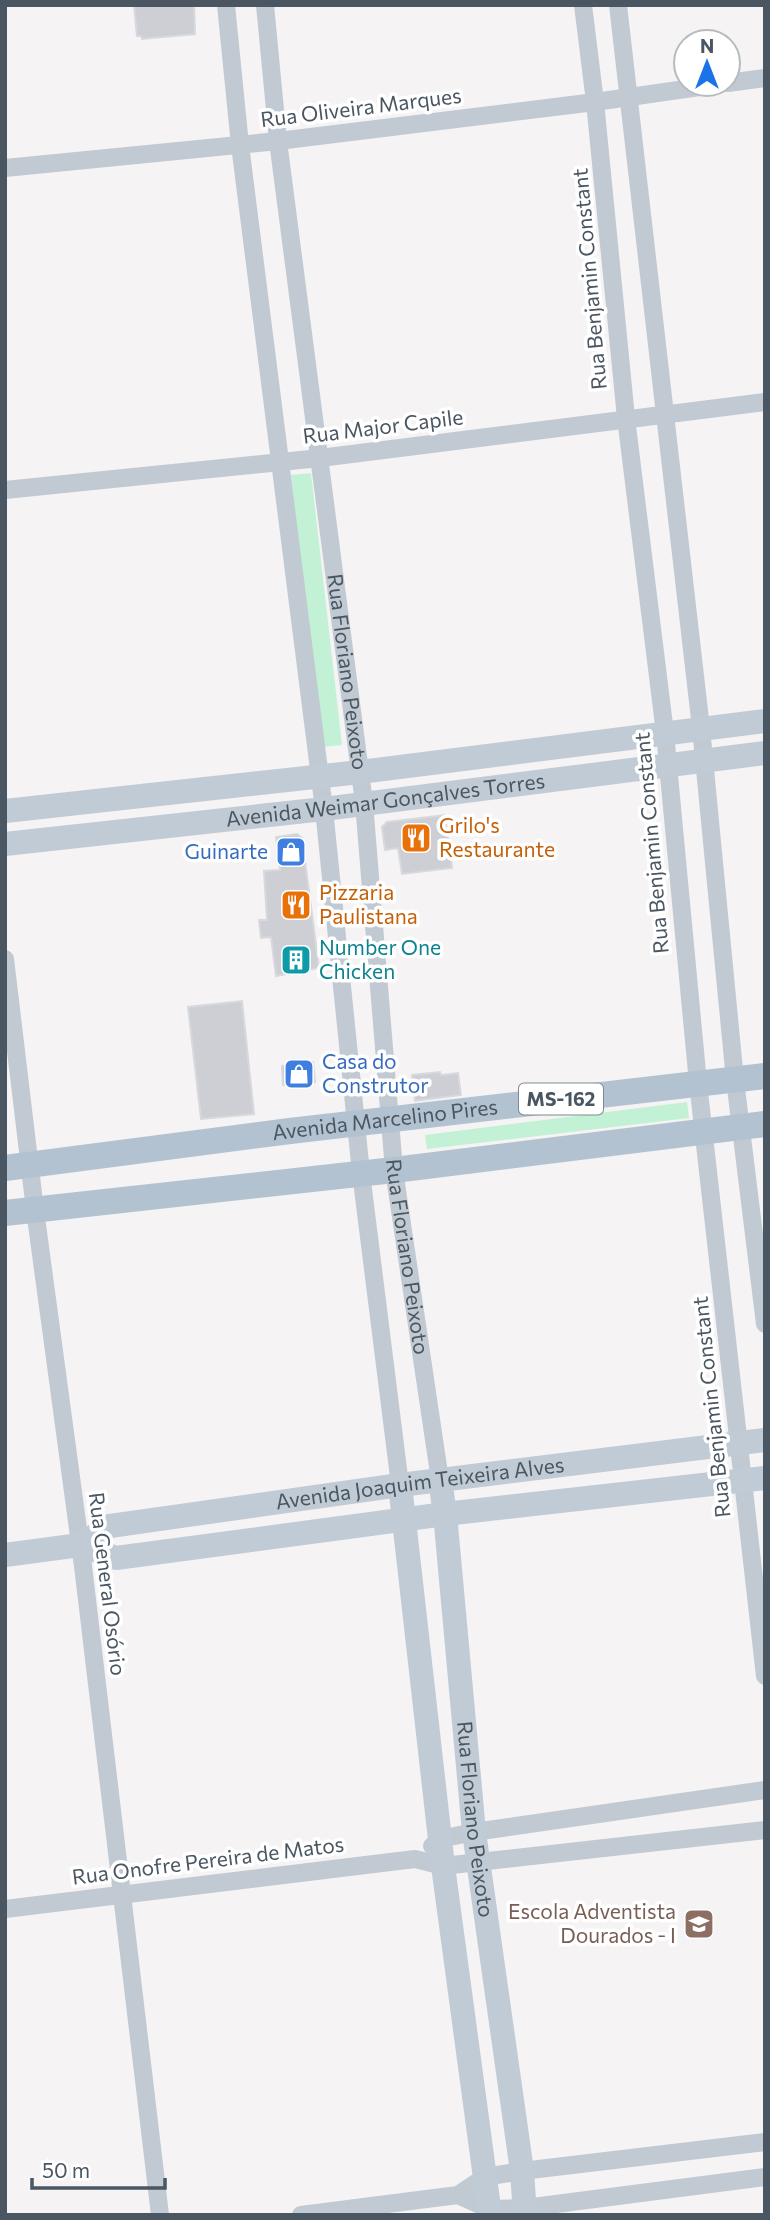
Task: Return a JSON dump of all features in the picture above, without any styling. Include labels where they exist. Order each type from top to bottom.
[{"type":"main road","name":"Avenida Weimar Gonçalves Torres","points":[[5,811],[319,777],[765,721]]},
{"type":"main road","name":"Avenida Weimar Gonçalves Torres","points":[[5,845],[324,809],[765,753]]},
{"type":"main road","name":"Avenida Marcelino Pires","points":[[17,1166],[765,1076]]},
{"type":"main road","name":"MS-162","points":[[5,1213],[394,1170],[753,1125]]},
{"type":"main road","name":"Avenida Joaquim Teixeira Alves","points":[[5,1555],[80,1545],[110,1526],[400,1485],[765,1440]]},
{"type":"main road","name":"Avenida Joaquim Teixeira Alves","points":[[80,1545],[116,1558],[445,1514],[754,1479]]},
{"type":"main road","name":"Rua Floriano Peixoto","points":[[440,1480],[474,1832],[522,2171],[525,2211]]},
{"type":"main road","name":"Rua Floriano Peixoto","points":[[400,1485],[443,1866],[490,2212]]},
{"type":"street","name":"Rua Floriano Peixoto","points":[[226,5],[240,145],[324,809],[361,1173],[400,1485]]},
{"type":"street","name":"Rua Floriano Peixoto","points":[[265,5],[278,141],[364,803],[394,1170],[440,1480]]},
{"type":"street","name":"Rua Benjamin Constant","points":[[583,5],[626,418],[665,733],[698,1083],[739,1442],[754,1479],[765,1676]]},
{"type":"street","points":[[618,5],[701,728],[735,1080],[753,1125],[765,1324]]},
{"type":"street","points":[[742,81],[765,78]]},
{"type":"street","name":"Rua Oliveira Marques","points":[[5,168],[278,141],[672,90]]},
{"type":"street","name":"Rua Major Capile","points":[[5,489],[320,458],[765,402]]},
{"type":"street","name":"Rua General Osório","points":[[5,959],[17,1166],[34,1210],[80,1545],[160,2215]]},
{"type":"street","points":[[415,1859],[440,1839],[474,1832],[765,1790]]},
{"type":"street","name":"Rua Onofre Pereira de Matos","points":[[5,1909],[415,1859],[443,1866],[765,1830]]},
{"type":"street","points":[[301,2215],[458,2195],[485,2177],[522,2171],[765,2142]]},
{"type":"street","points":[[458,2195],[490,2212],[525,2211],[765,2177]]},
{"type":"green space","points":[[311,473],[342,745],[322,747],[291,475]]},
{"type":"green space","points":[[687,1102],[689,1118],[427,1149],[425,1135]]},
{"type":"building","points":[[134,5],[194,5],[195,34],[142,39],[137,36]]},
{"type":"building","name":"Grilo's Restaurante","points":[[445,815],[452,868],[402,874],[398,848],[385,850],[382,827],[387,822]]},
{"type":"building","points":[[297,834],[302,838],[319,968],[276,976],[271,937],[261,938],[259,920],[267,920],[264,871],[280,870],[276,837]]},
{"type":"building","points":[[242,1001],[254,1114],[201,1119],[188,1007]]},
{"type":"building","name":"Casa do Construtor","points":[[313,1062],[315,1082],[283,1085],[282,1066]]},
{"type":"building","points":[[440,1072],[441,1075],[458,1073],[461,1095],[415,1101],[412,1075]]},
{"type":"place","name":"Grilo's Restaurante","points":[[416,838]]},
{"type":"place","name":"Guinarte","points":[[291,852]]},
{"type":"place","name":"Pizzaria Paulistana","points":[[296,905]]},
{"type":"place","name":"Number One Chicken","points":[[296,960]]},
{"type":"place","name":"Casa do Construtor","points":[[299,1074]]},
{"type":"place","name":"Escola Adventista Dourados - I","points":[[699,1924]]}]
